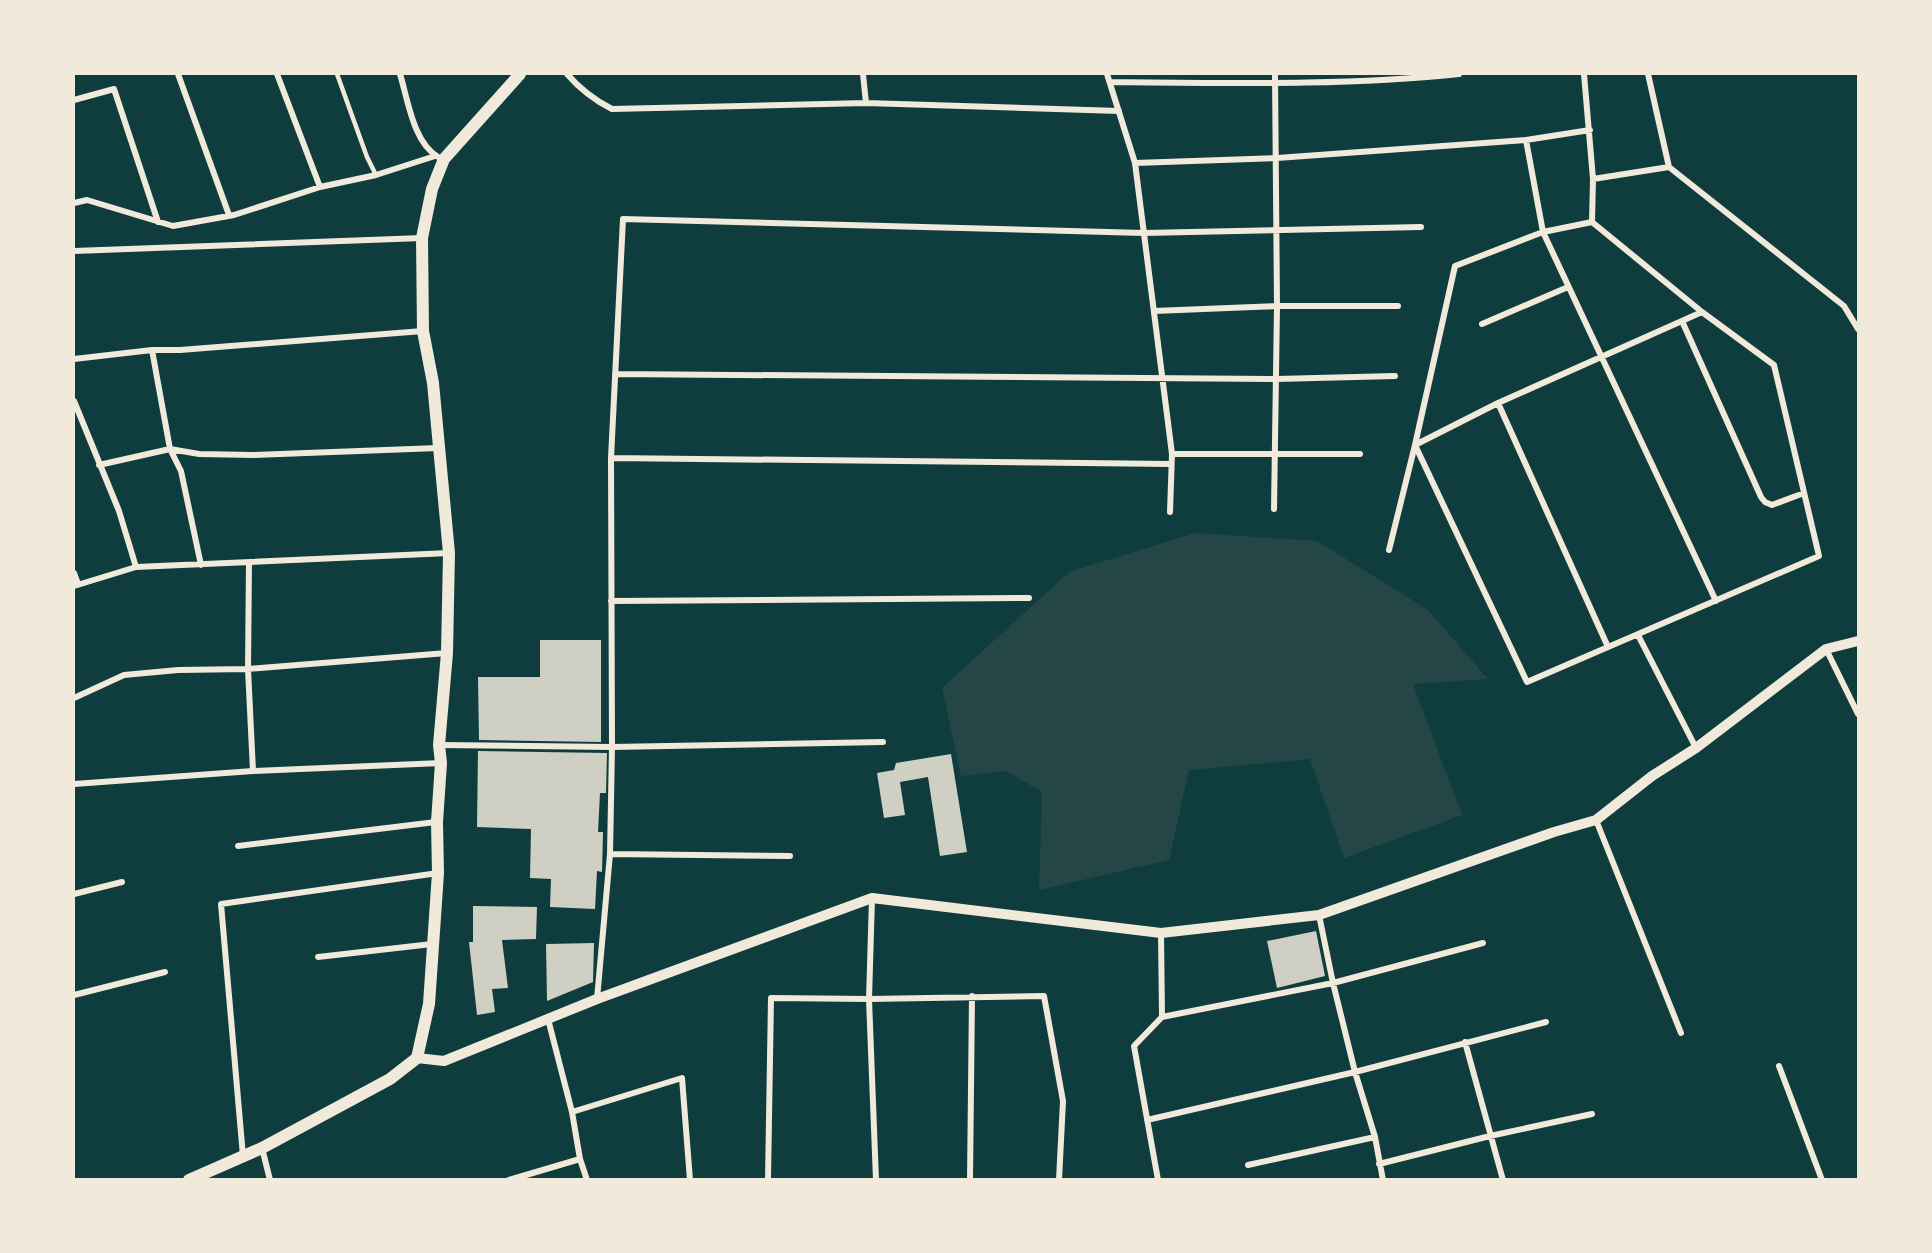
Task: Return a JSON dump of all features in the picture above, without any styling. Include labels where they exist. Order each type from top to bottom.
[{"type":"main road","points":[[189,1179],[262,1148],[390,1078],[417,1058],[429,1004],[438,873],[437,822],[441,763],[439,745],[447,653],[449,553],[433,383],[423,331],[422,238],[440,158],[520,74]]},
{"type":"street","points":[[178,74],[229,215]]},
{"type":"street","points":[[277,74],[320,187]]},
{"type":"street","points":[[400,74],[418,131],[425,144],[440,158]]},
{"type":"street","points":[[567,74],[575,84],[596,101],[612,109],[866,103],[1119,111]]},
{"type":"street","points":[[863,74],[866,103]]},
{"type":"street","points":[[1107,74],[1135,163],[1172,454],[1170,512]]},
{"type":"street","points":[[1274,509],[1277,306],[1275,74]]},
{"type":"street","points":[[1111,82],[1275,83],[1423,78],[1460,74]]},
{"type":"street","points":[[1584,74],[1593,179],[1592,222]]},
{"type":"street","points":[[1648,74],[1669,167],[1844,306],[1858,329]]},
{"type":"street","points":[[74,100],[114,89],[158,222]]},
{"type":"street","points":[[1135,163],[1277,158],[1526,140],[1590,130]]},
{"type":"street","points":[[1526,140],[1543,232],[1716,601]]},
{"type":"street","points":[[74,203],[87,200],[173,226],[234,215],[320,187],[440,158]]},
{"type":"street","points":[[1593,179],[1669,167]]},
{"type":"street","points":[[597,999],[610,854],[611,458],[623,219],[1144,233],[1421,227]]},
{"type":"street","points":[[1389,550],[1455,266],[1543,232],[1592,222]]},
{"type":"street","points":[[1415,445],[1527,682],[1820,556],[1774,365],[1702,312],[1592,222]]},
{"type":"street","points":[[74,251],[422,238]]},
{"type":"street","points":[[1482,324],[1568,287]]},
{"type":"street","points":[[1154,311],[1277,306],[1398,306]]},
{"type":"street","points":[[1415,445],[1498,403],[1702,312]]},
{"type":"street","points":[[1682,321],[1761,497],[1772,505],[1804,493]]},
{"type":"street","points":[[74,358],[423,331]]},
{"type":"street","points":[[152,351],[170,449],[181,471],[201,565]]},
{"type":"street","points":[[615,374],[1162,379],[1395,376]]},
{"type":"street","points":[[74,400],[119,511],[136,567]]},
{"type":"street","points":[[1498,403],[1608,647]]},
{"type":"street","points":[[99,465],[170,449],[199,454],[253,455],[438,448]]},
{"type":"street","points":[[1172,454],[1360,454]]},
{"type":"street","points":[[611,458],[1171,464]]},
{"type":"street","points":[[74,573],[76,585],[136,567],[449,553]]},
{"type":"street","points":[[249,563],[249,669],[253,771]]},
{"type":"street","points":[[611,601],[1029,598]]},
{"type":"street","points":[[1638,635],[1695,748]]},
{"type":"street","points":[[417,1058],[444,1061],[597,999],[872,898],[1161,933],[1319,915],[1554,832],[1596,820],[1652,776],[1695,748],[1826,649],[1858,641]]},
{"type":"street","points":[[1826,649],[1858,714]]},
{"type":"street","points":[[74,698],[124,675],[178,670],[249,669],[447,653]]},
{"type":"street","points":[[439,745],[612,747],[883,742]]},
{"type":"street","points":[[74,784],[253,771],[441,763]]},
{"type":"street","points":[[1596,820],[1681,1033]]},
{"type":"street","points":[[238,846],[437,822]]},
{"type":"street","points":[[610,854],[790,856]]},
{"type":"street","points":[[243,1157],[221,904],[438,873]]},
{"type":"street","points":[[74,894],[122,882]]},
{"type":"street","points":[[872,898],[869,999],[876,1179]]},
{"type":"street","points":[[1319,915],[1354,1072],[1375,1137],[1383,1179]]},
{"type":"street","points":[[1161,933],[1162,1017]]},
{"type":"street","points":[[1158,1179],[1134,1046],[1162,1017],[1333,983],[1483,943]]},
{"type":"street","points":[[318,957],[432,944]]},
{"type":"street","points":[[74,995],[165,972]]},
{"type":"street","points":[[970,1179],[972,996]]},
{"type":"street","points":[[768,1179],[771,998],[869,999],[972,996],[1044,996],[1062,1101],[1059,1179]]},
{"type":"street","points":[[548,1019],[572,1112],[580,1160],[587,1179]]},
{"type":"street","points":[[1147,1120],[1354,1072],[1546,1022]]},
{"type":"street","points":[[1465,1042],[1503,1179]]},
{"type":"street","points":[[1779,1066],[1822,1179]]},
{"type":"street","points":[[572,1112],[682,1078],[690,1179]]},
{"type":"street","points":[[1379,1164],[1490,1136],[1592,1114]]},
{"type":"street","points":[[1248,1166],[1375,1137]]},
{"type":"street","points":[[262,1148],[270,1179]]},
{"type":"street","points":[[509,1179],[580,1160]]},
{"type":"lane","points":[[337,74],[367,157],[376,175]]},
{"type":"shaded area","points":[[1195,533],[1317,541],[1428,610],[1488,679],[1413,684],[1462,815],[1344,858],[1310,759],[1189,770],[1169,860],[1039,890],[1042,792],[1006,771],[961,776],[942,688],[1069,572]]},
{"type":"building","points":[[540,640],[601,640],[601,742],[479,740],[478,677],[540,677]]},
{"type":"building","points":[[478,751],[607,753],[606,793],[600,793],[598,832],[603,832],[602,872],[597,871],[595,909],[550,907],[551,879],[530,878],[531,829],[477,827]]},
{"type":"building","points":[[951,754],[967,852],[940,856],[928,777],[900,782],[905,815],[884,818],[877,773],[894,770],[896,763]]},
{"type":"building","points":[[473,906],[537,907],[536,939],[502,940],[508,988],[492,989],[495,1012],[477,1015],[469,942],[473,942]]},
{"type":"building","points":[[1316,931],[1325,976],[1277,988],[1267,941]]},
{"type":"building","points":[[594,943],[593,982],[547,1001],[546,944]]}]
